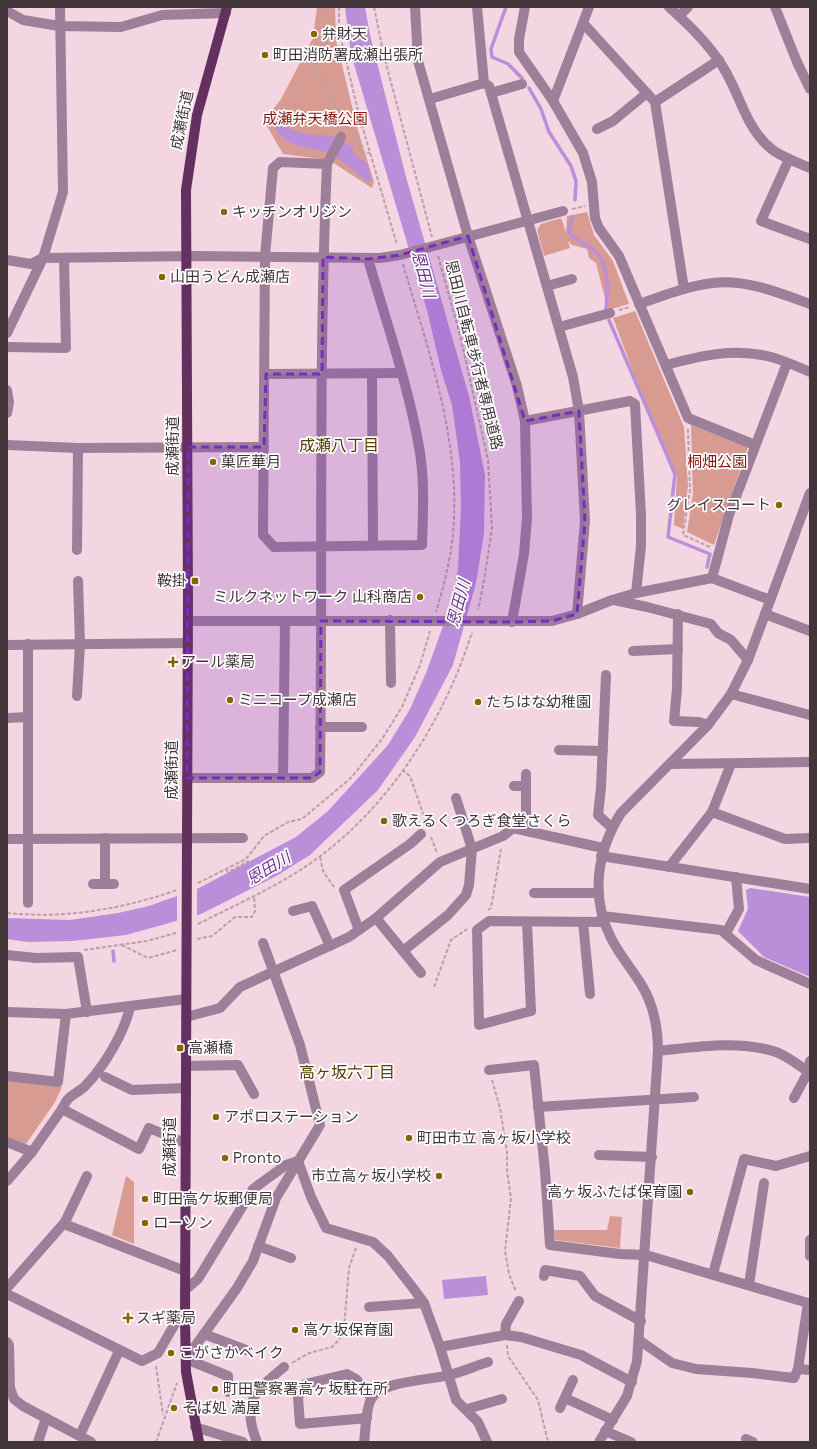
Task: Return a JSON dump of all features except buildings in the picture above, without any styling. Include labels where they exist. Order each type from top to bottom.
[{"type":"main road","name":"成瀬街道","points":[[183,890],[186,838],[188,643],[186,190],[190,154],[197,115],[226,10]]},
{"type":"main road","points":[[183,890],[191,925]]},
{"type":"main road","name":"成瀬街道","points":[[191,925],[186,999],[185,1319],[188,1384],[199,1442]]},
{"type":"street","points":[[7,333],[43,258],[63,192],[60,7]]},
{"type":"street","points":[[415,7],[418,61],[468,236],[517,386],[525,422],[527,518],[524,554],[512,622]]},
{"type":"street","points":[[477,7],[484,83]]},
{"type":"street","points":[[524,7],[518,39],[519,52],[553,101],[583,153],[592,182],[596,218],[599,228],[619,256],[688,418],[755,445]]},
{"type":"street","points":[[553,101],[589,7]]},
{"type":"street","points":[[669,7],[680,16],[719,60],[729,76],[748,120],[756,133],[774,151],[810,168]]},
{"type":"street","points":[[680,16],[688,7]]},
{"type":"street","points":[[775,7],[797,62],[810,89]]},
{"type":"street","points":[[7,11],[23,20],[60,26],[120,28],[162,15],[226,10]]},
{"type":"street","points":[[583,23],[656,102],[684,289]]},
{"type":"street","points":[[656,102],[719,60]]},
{"type":"street","points":[[430,99],[484,83],[489,86],[559,327],[573,378],[579,411],[586,521],[577,614]]},
{"type":"street","points":[[491,93],[522,84]]},
{"type":"street","points":[[597,129],[606,120],[647,93]]},
{"type":"street","points":[[187,778],[312,778],[320,772],[323,256],[327,164],[341,137]]},
{"type":"street","points":[[789,159],[761,221],[810,240]]},
{"type":"street","points":[[327,164],[280,162],[273,168],[265,256],[266,374],[263,535],[274,547],[322,548],[374,545],[422,545],[423,509],[420,454],[401,373],[368,259]]},
{"type":"street","points":[[7,260],[31,264],[43,258],[323,256],[368,259],[400,255],[563,211]]},
{"type":"street","points":[[7,347],[66,348],[64,258]]},
{"type":"street","points":[[547,286],[572,279]]},
{"type":"street","points":[[639,304],[684,289],[713,283],[748,285],[776,291],[809,302]]},
{"type":"street","points":[[559,327],[610,312]]},
{"type":"street","points":[[666,365],[705,355],[729,352],[768,356],[810,372]]},
{"type":"street","points":[[712,578],[729,514],[787,363]]},
{"type":"street","points":[[266,374],[401,373]]},
{"type":"street","points":[[372,374],[374,545]]},
{"type":"street","points":[[7,390],[9,402],[7,413]]},
{"type":"street","points":[[525,422],[630,401],[635,404],[641,538],[636,592]]},
{"type":"street","points":[[7,446],[78,448],[264,447]]},
{"type":"street","points":[[77,550],[78,448]]},
{"type":"street","points":[[599,1442],[627,1396],[637,1361],[646,1255],[658,1051],[658,1032],[649,999],[617,948],[603,919],[598,893],[602,852],[612,828],[632,801],[708,725],[731,694],[748,660],[810,493]]},
{"type":"street","points":[[188,621],[440,620],[512,622],[552,620],[577,614],[636,592],[712,578],[770,600]]},
{"type":"street","points":[[77,696],[80,644],[78,581]]},
{"type":"street","points":[[612,600],[678,614],[711,624],[718,633],[731,640],[748,660]]},
{"type":"street","points":[[678,614],[677,689],[674,721],[699,722],[708,725]]},
{"type":"street","points":[[764,614],[810,631]]},
{"type":"street","points":[[390,620],[391,683]]},
{"type":"street","points":[[282,778],[285,621]]},
{"type":"street","points":[[7,644],[188,643]]},
{"type":"street","points":[[28,644],[28,903]]},
{"type":"street","points":[[633,651],[678,649]]},
{"type":"street","points":[[606,674],[601,788],[598,815],[612,828]]},
{"type":"street","points":[[731,694],[810,715]]},
{"type":"street","points":[[7,718],[28,717]]},
{"type":"street","points":[[320,726],[362,728]]},
{"type":"street","points":[[559,750],[603,751]]},
{"type":"street","points":[[670,764],[810,762]]},
{"type":"street","points":[[669,867],[712,812],[731,764]]},
{"type":"street","points":[[526,774],[526,831]]},
{"type":"street","points":[[514,786],[526,786]]},
{"type":"street","points":[[403,951],[448,915],[466,895],[470,885],[472,849],[456,798]]},
{"type":"street","points":[[712,812],[785,839],[810,838]]},
{"type":"street","points":[[186,1016],[220,1008],[240,987],[349,937],[376,918],[440,862],[503,836],[513,828],[602,852],[669,867],[810,889]]},
{"type":"street","points":[[359,930],[344,890],[410,844],[426,831]]},
{"type":"street","points":[[93,884],[110,884],[105,838]]},
{"type":"street","points":[[7,839],[243,838]]},
{"type":"street","points":[[726,933],[739,910],[736,877]]},
{"type":"street","points":[[534,893],[598,893]]},
{"type":"street","points":[[293,911],[312,906],[330,946]]},
{"type":"street","points":[[376,918],[421,973]]},
{"type":"street","points":[[527,922],[530,1011],[479,1025],[477,930],[489,922],[527,922],[583,922],[603,919],[721,930],[756,960],[810,984]]},
{"type":"street","points":[[583,922],[590,994]]},
{"type":"street","points":[[228,1392],[228,1376],[186,1360],[237,1288],[253,1261],[276,1198],[320,1125],[300,1045],[263,943]]},
{"type":"street","points":[[7,955],[36,958],[78,957],[87,1012]]},
{"type":"street","points":[[7,1014],[66,1014],[186,999]]},
{"type":"street","points":[[7,1181],[32,1152],[69,1098],[85,1087],[94,1076],[115,1042],[128,1017],[130,1007]]},
{"type":"street","points":[[7,1076],[58,1082],[66,1014]]},
{"type":"street","points":[[658,1051],[706,1046],[741,1045],[777,1052],[809,1073]]},
{"type":"street","points":[[794,1098],[809,1073],[810,1061]]},
{"type":"street","points":[[186,1066],[238,1065],[254,1094]]},
{"type":"street","points":[[488,1070],[534,1065],[550,1245],[620,1254],[646,1255],[809,1302],[798,1369],[794,1378],[696,1369],[672,1363],[639,1340]]},
{"type":"street","points":[[106,1077],[132,1090],[185,1088]]},
{"type":"street","points":[[538,1107],[694,1097]]},
{"type":"street","points":[[62,1109],[139,1149],[149,1128],[185,1143]]},
{"type":"street","points":[[7,1142],[32,1152]]},
{"type":"street","points":[[599,1155],[652,1157]]},
{"type":"street","points":[[713,1274],[744,1159],[776,1166],[810,1156]]},
{"type":"street","points":[[298,1161],[311,1197],[326,1228],[373,1242],[388,1256],[424,1303],[440,1347],[456,1400],[478,1422],[487,1442]]},
{"type":"street","points":[[185,1290],[198,1279],[253,1189],[286,1165],[298,1161]]},
{"type":"street","points":[[7,1288],[64,1224],[87,1176]]},
{"type":"street","points":[[749,1285],[764,1183]]},
{"type":"street","points":[[64,1224],[185,1271]]},
{"type":"street","points":[[810,1240],[810,1256]]},
{"type":"street","points":[[258,1246],[291,1258]]},
{"type":"street","points":[[544,1276],[545,1270],[580,1276],[595,1296],[640,1321]]},
{"type":"street","points":[[7,1294],[119,1351],[142,1361],[158,1353],[176,1322],[185,1319]]},
{"type":"street","points":[[505,1335],[506,1324],[519,1301]]},
{"type":"street","points":[[369,1308],[424,1303]]},
{"type":"street","points":[[204,1334],[246,1350]]},
{"type":"street","points":[[440,1347],[505,1335],[553,1345],[580,1355],[632,1382]]},
{"type":"street","points":[[7,1342],[9,1345],[9,1388],[14,1399],[23,1406],[91,1442]]},
{"type":"street","points":[[80,1435],[119,1351]]},
{"type":"street","points":[[364,1442],[366,1418],[372,1398],[387,1388],[405,1382],[449,1375],[488,1362]]},
{"type":"street","points":[[257,1442],[249,1417],[251,1402],[260,1386],[284,1367]]},
{"type":"street","points":[[798,1369],[810,1370]]},
{"type":"street","points":[[366,1418],[300,1424],[298,1397],[305,1384],[348,1374],[356,1379],[372,1398]]},
{"type":"street","points":[[560,1408],[573,1380]]},
{"type":"street","points":[[565,1398],[613,1420]]},
{"type":"street","points":[[467,1410],[502,1399]]},
{"type":"street","points":[[38,1442],[46,1418]]},
{"type":"street","points":[[195,1427],[243,1442]]},
{"type":"street","points":[[605,1431],[631,1442]]},
{"type":"path","points":[[326,7],[322,52],[315,67],[343,121],[341,137]]},
{"type":"path","name":"恩田川自転車歩行者専用道路","points":[[191,925],[254,895],[313,862],[341,840],[380,799],[415,754],[453,684],[475,621],[484,581],[492,528],[488,460],[460,334],[434,245],[384,56],[374,7]]},
{"type":"path","points":[[325,31],[339,30]]},
{"type":"path","points":[[343,121],[359,116]]},
{"type":"path","points":[[347,120],[360,153],[370,152]]},
{"type":"path","points":[[563,211],[595,203]]},
{"type":"path","points":[[610,312],[639,304]]},
{"type":"path","points":[[688,418],[690,490],[683,535],[718,551]]},
{"type":"path","points":[[402,770],[410,776],[426,831],[440,862]]},
{"type":"path","points":[[485,913],[491,908],[503,836]]},
{"type":"path","points":[[226,869],[228,872],[249,862]]},
{"type":"path","points":[[7,913],[42,916],[76,912],[145,901],[183,890]]},
{"type":"path","points":[[195,939],[212,936],[234,917],[252,917],[255,911],[254,895]]},
{"type":"path","points":[[434,987],[451,940],[468,927]]},
{"type":"path","points":[[82,950],[147,941],[179,932]]},
{"type":"path","points":[[122,945],[148,958],[172,950],[178,950]]},
{"type":"path","points":[[488,1070],[497,1094],[507,1152],[507,1171],[511,1198],[505,1251],[510,1274],[519,1301]]},
{"type":"path","points":[[284,1367],[308,1353],[332,1347],[339,1340],[344,1328],[349,1268],[360,1237]]},
{"type":"path","points":[[505,1335],[508,1356],[538,1400],[548,1442]]},
{"type":"path","points":[[154,1355],[164,1416]]},
{"type":"path","points":[[156,1442],[177,1381]]},
{"type":"highlighted area","points":[[468,236],[525,421],[579,411],[585,521],[577,614],[552,621],[321,621],[320,772],[312,778],[187,778],[188,447],[264,447],[266,374],[322,374],[323,257],[368,259],[400,255]]},
{"type":"green space","name":"成瀬弁天橋公園","points":[[317,7],[335,7],[336,40],[357,127],[374,182],[372,188],[329,160],[283,154],[264,121],[281,99],[313,38]]},
{"type":"green space","points":[[587,212],[594,235],[613,261],[629,304],[608,310],[596,263],[589,258],[587,249],[572,245],[568,241],[570,248],[544,256],[537,230],[541,224],[561,218],[566,232],[567,216]]},
{"type":"green space","points":[[635,311],[684,427],[688,486],[683,529],[674,525],[677,476],[644,401],[613,318]]},
{"type":"green space","name":"桐畑公園","points":[[691,425],[748,447],[714,545],[687,532],[693,494]]},
{"type":"green space","points":[[7,1080],[62,1087],[55,1102],[26,1144],[7,1137]]},
{"type":"green space","points":[[126,1176],[134,1182],[134,1244],[112,1235]]},
{"type":"green space","points":[[610,1216],[622,1217],[620,1248],[555,1240],[554,1230],[607,1230]]},
{"type":"water","name":"恩田川","points":[[345,7],[365,7],[370,35],[406,177],[469,396],[485,475],[484,533],[476,583],[453,665],[415,737],[378,790],[310,855],[278,875],[201,914],[126,935],[72,941],[28,942],[7,939],[7,918],[70,920],[118,913],[149,906],[199,888],[296,837],[328,811],[388,745],[410,709],[426,673],[451,604],[458,569],[461,508],[460,462],[452,405],[441,370],[427,310],[351,54]]},
{"type":"water","points":[[280,111],[285,111],[279,121],[290,129],[309,134],[333,136],[353,147],[353,153],[367,163],[371,178],[369,183],[335,156],[288,142],[283,138],[278,133],[273,123]]},
{"type":"water","points":[[750,888],[810,897],[810,977],[764,957],[738,931],[748,909],[746,890]]},
{"type":"water","points":[[486,1276],[488,1295],[444,1299],[442,1280]]},
{"type":"pier","points":[[197,887],[197,918],[177,924],[177,894]]},
{"type":"waterway","points":[[506,7],[491,49],[492,57],[508,64],[522,78]]},
{"type":"waterway","points":[[529,88],[541,109],[549,132],[571,166],[576,181],[575,200]]},
{"type":"waterway","points":[[572,217],[569,232],[575,238],[596,252],[604,265],[607,279],[606,309]]},
{"type":"waterway","points":[[609,320],[675,474],[668,537],[710,554],[707,567]]},
{"type":"waterway","points":[[113,951],[114,961]]},
{"type":"place","name":"弁財天","points":[[314,34]]},
{"type":"place","name":"町田消防署成瀬出張所","points":[[265,55]]},
{"type":"place","name":"キッチンオリジン","points":[[224,212]]},
{"type":"place","name":"山田うどん成瀬店","points":[[162,277]]},
{"type":"place","name":"菓匠華月","points":[[213,462]]},
{"type":"place","name":"グレイスコート","points":[[779,505]]},
{"type":"place","name":"鞍掛","points":[[195,581]]},
{"type":"place","name":"ミルクネットワーク 山科商店","points":[[420,597]]},
{"type":"place","name":"アール薬局","points":[[173,662]]},
{"type":"place","name":"ミニコープ成瀬店","points":[[230,700]]},
{"type":"place","name":"たちはな幼稚園","points":[[478,702]]},
{"type":"place","name":"歌えるくつろぎ食堂さくら","points":[[384,821]]},
{"type":"place","name":"高瀬橋","points":[[180,1048]]},
{"type":"place","name":"アポロステーション","points":[[216,1117]]},
{"type":"place","name":"町田市立 高ヶ坂小学校","points":[[409,1138]]},
{"type":"place","name":"Pronto","points":[[225,1158]]},
{"type":"place","name":"市立高ヶ坂小学校","points":[[439,1176]]},
{"type":"place","name":"高ヶ坂ふたば保育園","points":[[690,1192]]},
{"type":"place","name":"町田高ケ坂郵便局","points":[[145,1199]]},
{"type":"place","name":"ローソン","points":[[145,1223]]},
{"type":"place","name":"スギ薬局","points":[[128,1318]]},
{"type":"place","name":"高ケ坂保育園","points":[[295,1330]]},
{"type":"place","name":"こがさかベイク","points":[[171,1353]]},
{"type":"place","name":"町田警察署高ヶ坂駐在所","points":[[215,1389]]},
{"type":"place","name":"そば処 満屋","points":[[174,1408]]},
{"type":"district","name":"成瀬八丁目","points":[[339,445]]},
{"type":"district","name":"高ヶ坂六丁目","points":[[347,1072]]}]
